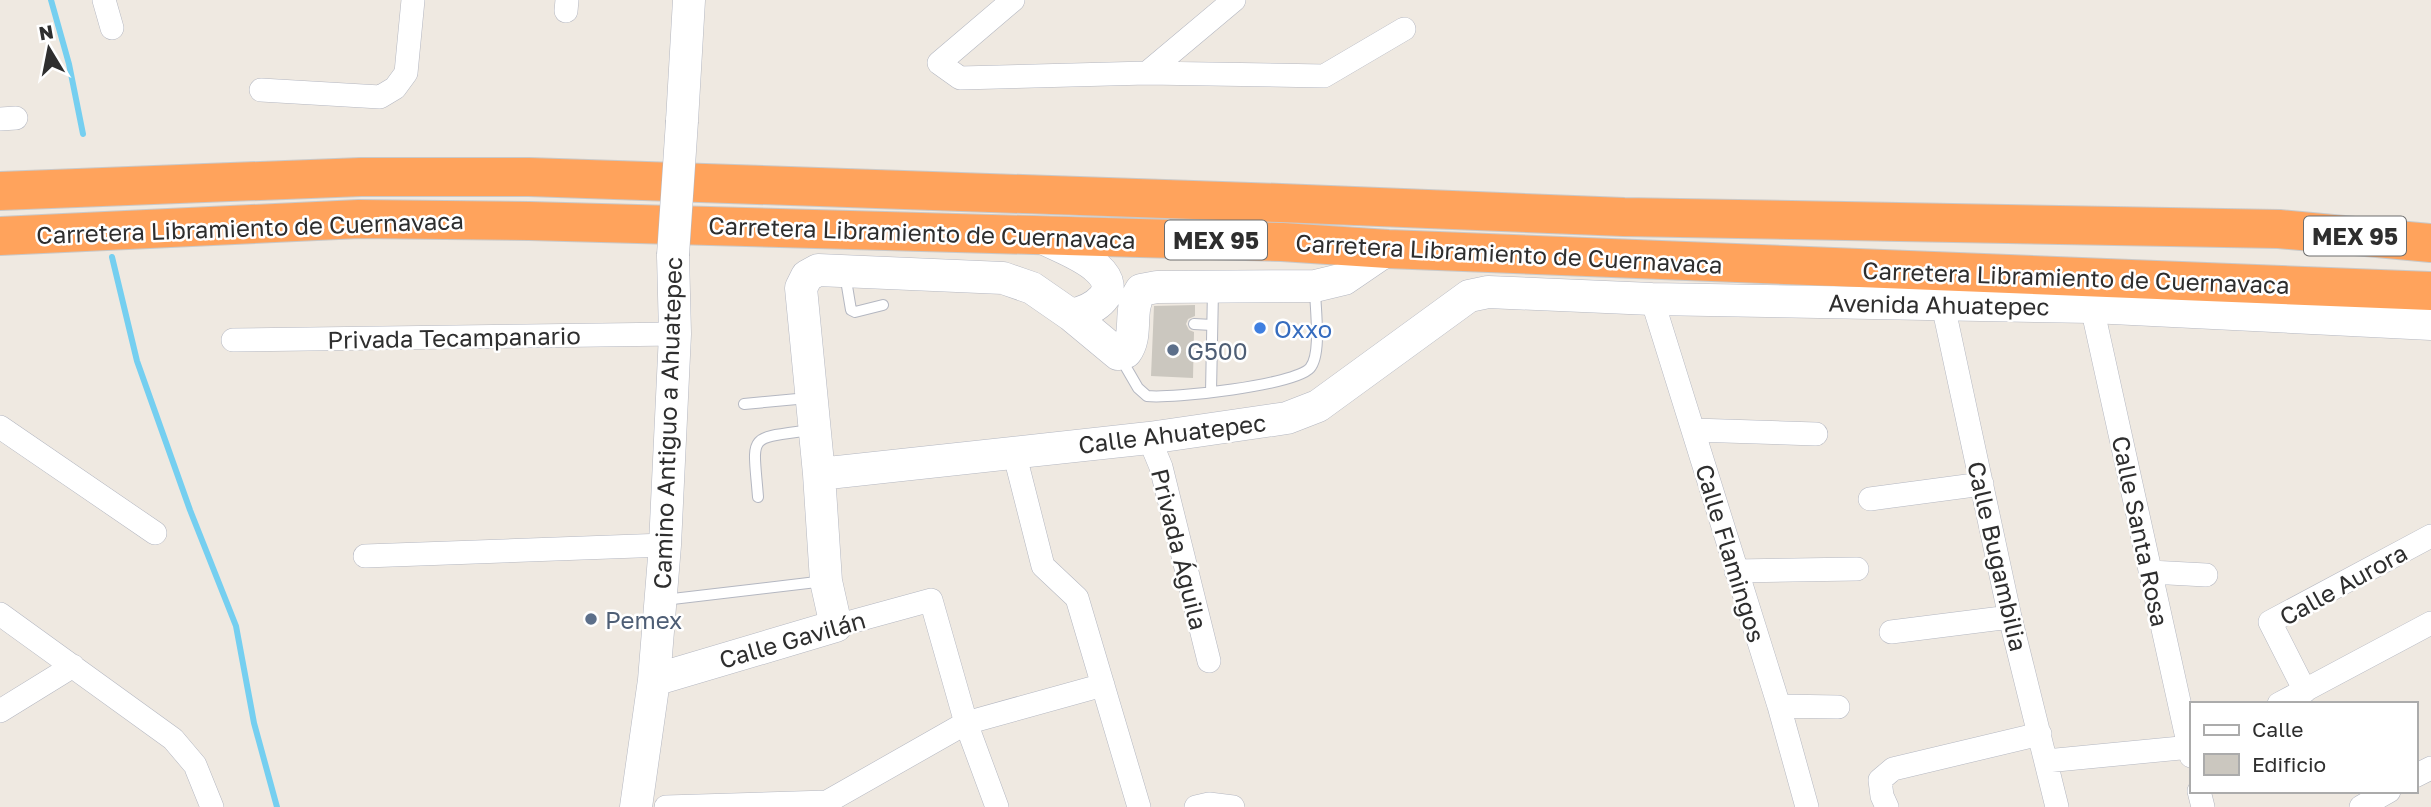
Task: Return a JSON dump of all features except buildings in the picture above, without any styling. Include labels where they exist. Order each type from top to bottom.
[{"type":"highway","name":"Carretera Libramiento de Cuernavaca","points":[[0,191],[361,177],[529,177],[1624,217],[2279,229],[2431,243]]},
{"type":"highway","name":"Carretera Libramiento de Cuernavaca","points":[[0,236],[359,219],[529,221],[1282,242],[1388,249],[2431,291]]},
{"type":"street","points":[[104,0],[112,28]]},
{"type":"street","points":[[261,90],[380,97],[396,88],[406,73],[413,0]]},
{"type":"street","name":"Camino Antiguo a Ahuatepec","points":[[636,807],[654,680],[666,545],[675,334],[673,255],[689,0]]},
{"type":"street","points":[[1013,0],[939,63],[960,78],[1147,73],[1324,76],[1404,29]]},
{"type":"street","points":[[1147,73],[1234,0]]},
{"type":"street","points":[[836,626],[826,581],[819,474],[801,288],[807,276],[818,271],[845,271],[1003,278],[1032,288],[1071,315],[1118,354],[1126,352],[1132,344],[1124,308],[1108,286],[1104,275],[1096,267],[1038,236]]},
{"type":"street","points":[[1071,315],[1099,304],[1124,308],[1141,290],[1157,287],[1315,286],[1344,279],[1388,249]]},
{"type":"street","name":"Avenida Ahuatepec","points":[[1488,292],[1652,299],[2092,307],[2431,324]]},
{"type":"street","name":"Calle Ahuatepec","points":[[819,474],[1149,438],[1287,418],[1318,406],[1469,296],[1488,292]]},
{"type":"street","name":"Calle Flamingos","points":[[1652,299],[1779,706],[1807,807]]},
{"type":"street","name":"Calle Bugambilia","points":[[1943,304],[2011,617],[2057,807]]},
{"type":"street","name":"Calle Santa Rosa","points":[[2092,307],[2190,746]]},
{"type":"street","name":"Privada Tecampanario","points":[[233,340],[675,334]]},
{"type":"street","points":[[1693,430],[1816,434]]},
{"type":"street","points":[[3,436],[155,533]]},
{"type":"street","name":"Privada Águila","points":[[1149,438],[1161,467],[1209,661]]},
{"type":"street","points":[[1014,452],[1043,566],[1077,598],[1139,807]]},
{"type":"street","points":[[1870,499],[1982,484]]},
{"type":"street","name":"Calle Aurora","points":[[2305,691],[2270,622],[2431,536]]},
{"type":"street","points":[[365,556],[666,545]]},
{"type":"street","points":[[1736,570],[1857,569]]},
{"type":"street","points":[[2150,572],[2206,575]]},
{"type":"street","name":"Calle Gavilán","points":[[654,680],[931,600],[966,723]]},
{"type":"street","points":[[0,614],[173,739],[195,765],[212,807]]},
{"type":"street","points":[[1891,632],[2011,617]]},
{"type":"street","points":[[2283,702],[2431,622]]},
{"type":"street","points":[[0,711],[73,666]]},
{"type":"street","points":[[666,807],[828,804],[966,723],[1103,685]]},
{"type":"street","points":[[1779,706],[1838,706]]},
{"type":"street","points":[[966,723],[997,807]]},
{"type":"street","points":[[1887,807],[1880,780],[1893,769],[2040,734]]},
{"type":"street","points":[[2046,761],[2190,750]]},
{"type":"street","points":[[2361,807],[2386,793]]},
{"type":"street","points":[[1196,807],[1209,804],[1233,807]]},
{"type":"lane","points":[[845,271],[851,310],[855,312],[883,305]]},
{"type":"lane","points":[[1211,393],[1213,286]]},
{"type":"lane","points":[[1118,354],[1138,388],[1147,396],[1211,393],[1294,377],[1310,368],[1316,351],[1315,286]]},
{"type":"lane","points":[[1195,324],[1212,325]]},
{"type":"lane","points":[[744,404],[811,397]]},
{"type":"lane","points":[[758,498],[754,448],[759,439],[814,429]]},
{"type":"lane","points":[[661,600],[826,581]]},
{"type":"waterway","points":[[51,0],[69,64],[83,134]]},
{"type":"waterway","points":[[112,257],[137,361],[190,510],[236,626],[254,723],[277,807]]},
{"type":"place","name":"Oxxo","points":[[1260,328]]},
{"type":"place","name":"G500","points":[[1173,350]]},
{"type":"place","name":"Pemex","points":[[591,619]]}]
